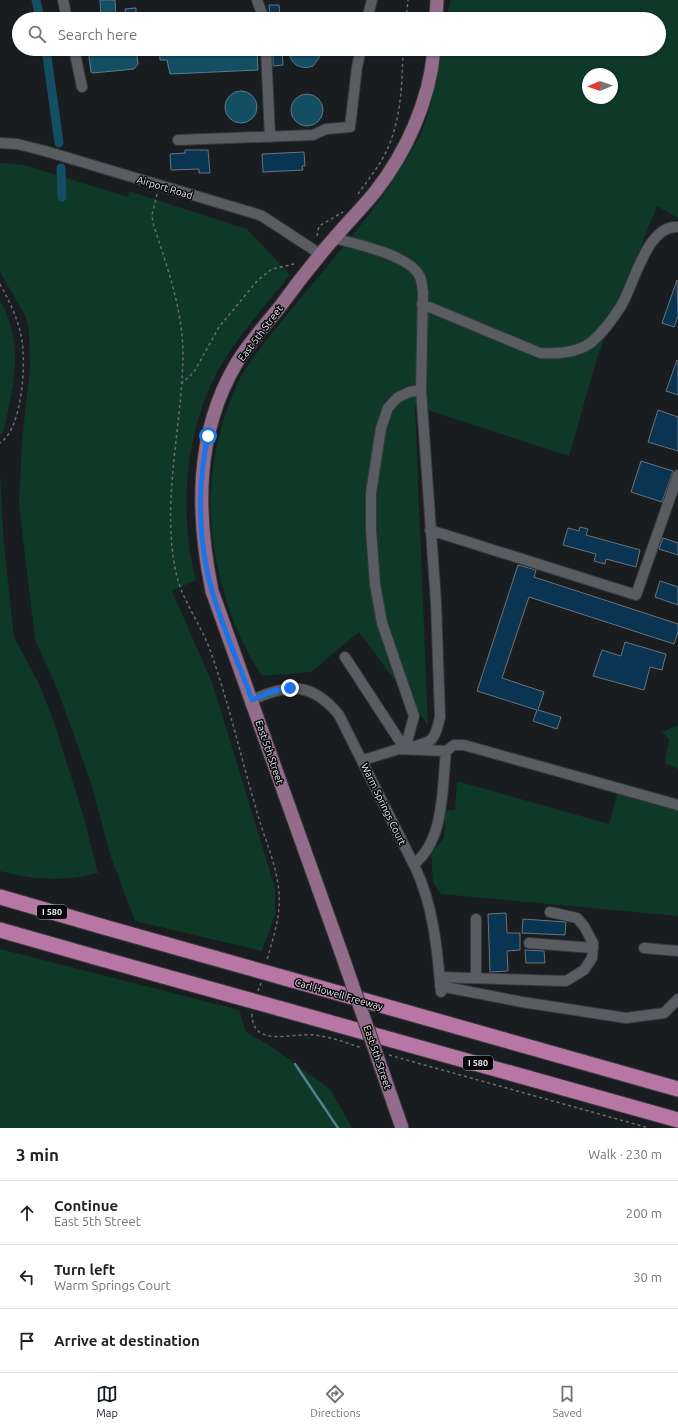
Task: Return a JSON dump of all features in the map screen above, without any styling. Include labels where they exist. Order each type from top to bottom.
[{"type":"highway","name":"Carl Howell Freeway","points":[[0,897],[678,1088]]},
{"type":"highway","name":"I 580","points":[[0,930],[678,1120]]},
{"type":"main road","points":[[436,12],[437,0]]},
{"type":"main road","name":"East 5th Street","points":[[402,1128],[252,700],[212,591],[204,555],[200,498],[204,455],[219,399],[236,364],[248,346],[320,254],[375,193],[398,158],[414,128],[423,101],[433,56]]},
{"type":"street","points":[[63,0],[66,12]]},
{"type":"street","points":[[256,0],[261,12]]},
{"type":"street","points":[[369,12],[372,0]]},
{"type":"street","points":[[76,56],[82,86]]},
{"type":"street","points":[[266,56],[270,137]]},
{"type":"street","points":[[178,140],[313,135],[326,129],[350,127],[360,56]]},
{"type":"street","name":"Airport Road","points":[[0,143],[17,144],[45,151],[262,216],[320,254]]},
{"type":"street","points":[[422,304],[540,353],[551,354],[575,350],[594,340],[621,305],[636,270],[657,235],[672,226],[678,227]]},
{"type":"street","points":[[334,238],[401,260],[410,266],[420,276],[422,304],[422,390],[430,530],[436,602],[440,717],[436,736],[431,741],[405,749]]},
{"type":"street","points":[[405,749],[414,716],[382,623],[375,584],[371,530],[371,494],[381,428],[388,408],[397,398],[410,392],[422,390]]},
{"type":"street","points":[[430,530],[636,595],[678,475]]},
{"type":"street","points":[[345,657],[405,749]]},
{"type":"street","name":"Warm Springs Court","points":[[252,700],[273,691],[285,688],[298,689],[317,695],[333,707],[339,715],[363,760],[414,864],[426,892],[432,914],[440,985]]},
{"type":"street","points":[[363,760],[399,749],[446,751],[454,745],[464,745],[678,805]]},
{"type":"street","points":[[414,864],[421,859],[432,842],[436,829],[446,751]]},
{"type":"street","points":[[440,985],[476,978],[566,981],[584,970],[592,958],[593,943],[591,937],[577,918],[550,912]]},
{"type":"street","points":[[476,919],[476,978]]},
{"type":"street","points":[[529,943],[593,948]]},
{"type":"street","points":[[644,948],[678,951]]},
{"type":"street","points":[[440,985],[522,1002],[626,1018],[664,1013],[678,999]]},
{"type":"path","points":[[407,12],[408,0]]},
{"type":"path","points":[[355,198],[380,162],[391,137],[398,115],[402,90],[403,56]]},
{"type":"path","points":[[159,186],[152,215],[179,307],[182,332],[181,384],[194,372],[219,327],[258,280],[272,269],[294,264]]},
{"type":"path","points":[[317,236],[319,226],[344,211]]},
{"type":"path","points":[[0,284],[18,323],[22,342],[23,360],[15,423],[10,435],[0,443]]},
{"type":"green space","points":[[451,0],[678,0],[678,218],[657,206],[598,355],[569,456],[415,406],[428,725],[359,632],[311,672],[262,676],[245,647],[231,615],[221,581],[214,548],[211,498],[216,448],[225,415],[240,378],[274,330],[380,199],[406,161],[417,141],[433,96],[440,56],[666,56],[666,12],[448,12]]},
{"type":"green space","points":[[0,163],[24,165],[128,197],[129,191],[247,229],[290,275],[255,317],[230,351],[210,387],[200,413],[188,469],[187,497],[187,526],[190,553],[196,580],[172,591],[213,685],[275,888],[275,915],[262,951],[135,921],[111,857],[90,780],[57,688],[35,640],[19,504],[22,440],[30,368],[29,333],[26,317],[0,272]]},
{"type":"green space","points":[[0,300],[8,317],[13,333],[15,366],[11,399],[3,433],[0,435]]},
{"type":"green space","points":[[0,476],[4,544],[14,637],[38,682],[53,719],[82,811],[98,873],[85,876],[49,879],[0,871]]},
{"type":"green space","points":[[678,725],[678,769],[665,763],[669,739],[662,732]]},
{"type":"green space","points":[[457,781],[609,824],[617,794],[678,810],[678,916],[441,894],[433,882],[431,852],[444,838],[445,810],[455,810]]},
{"type":"green space","points":[[0,949],[239,1010],[246,1032],[269,1045],[330,1089],[352,1128],[0,1128]]},
{"type":"water","points":[[100,0],[115,0],[116,12],[101,12]]},
{"type":"water","points":[[89,56],[137,56],[138,64],[134,69],[91,72]]},
{"type":"water","points":[[160,56],[257,56],[258,70],[170,74],[167,60],[160,60]]},
{"type":"water","points":[[290,56],[319,56],[313,66],[308,67],[300,67],[296,65]]},
{"type":"water","points":[[241,91],[247,92],[254,98],[257,107],[256,113],[250,120],[241,123],[235,122],[228,116],[225,107],[226,101],[232,94]]},
{"type":"water","points":[[307,94],[313,95],[320,101],[323,110],[322,116],[316,123],[307,126],[301,125],[294,119],[291,110],[292,104],[298,97]]},
{"type":"building","points":[[269,5],[279,5],[280,12],[270,12]]},
{"type":"building","points":[[136,8],[136,12],[125,12],[125,9]]},
{"type":"building","points":[[273,56],[282,56],[283,65],[273,66]]},
{"type":"building","points":[[185,150],[208,150],[210,173],[199,173],[199,169],[171,170],[170,154],[185,153]]},
{"type":"building","points":[[304,152],[305,166],[302,166],[303,170],[263,172],[262,154]]},
{"type":"building","points":[[677,280],[678,316],[674,327],[662,323]]},
{"type":"building","points":[[677,360],[678,361],[678,395],[666,391]]},
{"type":"building","points":[[658,410],[678,417],[678,451],[648,442]]},
{"type":"building","points":[[641,461],[673,471],[662,502],[631,492]]},
{"type":"building","points":[[580,527],[588,529],[586,535],[640,550],[636,567],[606,559],[605,564],[594,561],[596,554],[563,545],[568,528],[579,531]]},
{"type":"building","points":[[663,538],[678,543],[678,555],[659,549]]},
{"type":"building","points":[[518,565],[536,570],[534,577],[678,624],[678,632],[674,644],[529,597],[502,678],[544,692],[538,710],[561,717],[557,729],[533,721],[537,710],[477,691]]},
{"type":"building","points":[[660,581],[678,587],[678,605],[655,597]]},
{"type":"building","points":[[625,642],[666,654],[662,670],[650,667],[644,690],[593,676],[602,650],[621,656]]},
{"type":"building","points":[[506,913],[507,933],[520,933],[520,950],[507,951],[508,971],[490,972],[488,914]]},
{"type":"building","points":[[523,919],[566,922],[565,935],[522,933]]},
{"type":"building","points":[[525,950],[544,951],[545,963],[526,963]]},
{"type":"waterway","points":[[36,0],[39,12]]},
{"type":"waterway","points":[[47,56],[59,143]]},
{"type":"waterway","points":[[61,168],[62,197]]},
{"type":"waterway","points":[[295,1064],[338,1128]]},
{"type":"route","points":[[208,436],[204,455],[200,498],[204,555],[212,591],[252,700],[273,691],[290,688]]}]
